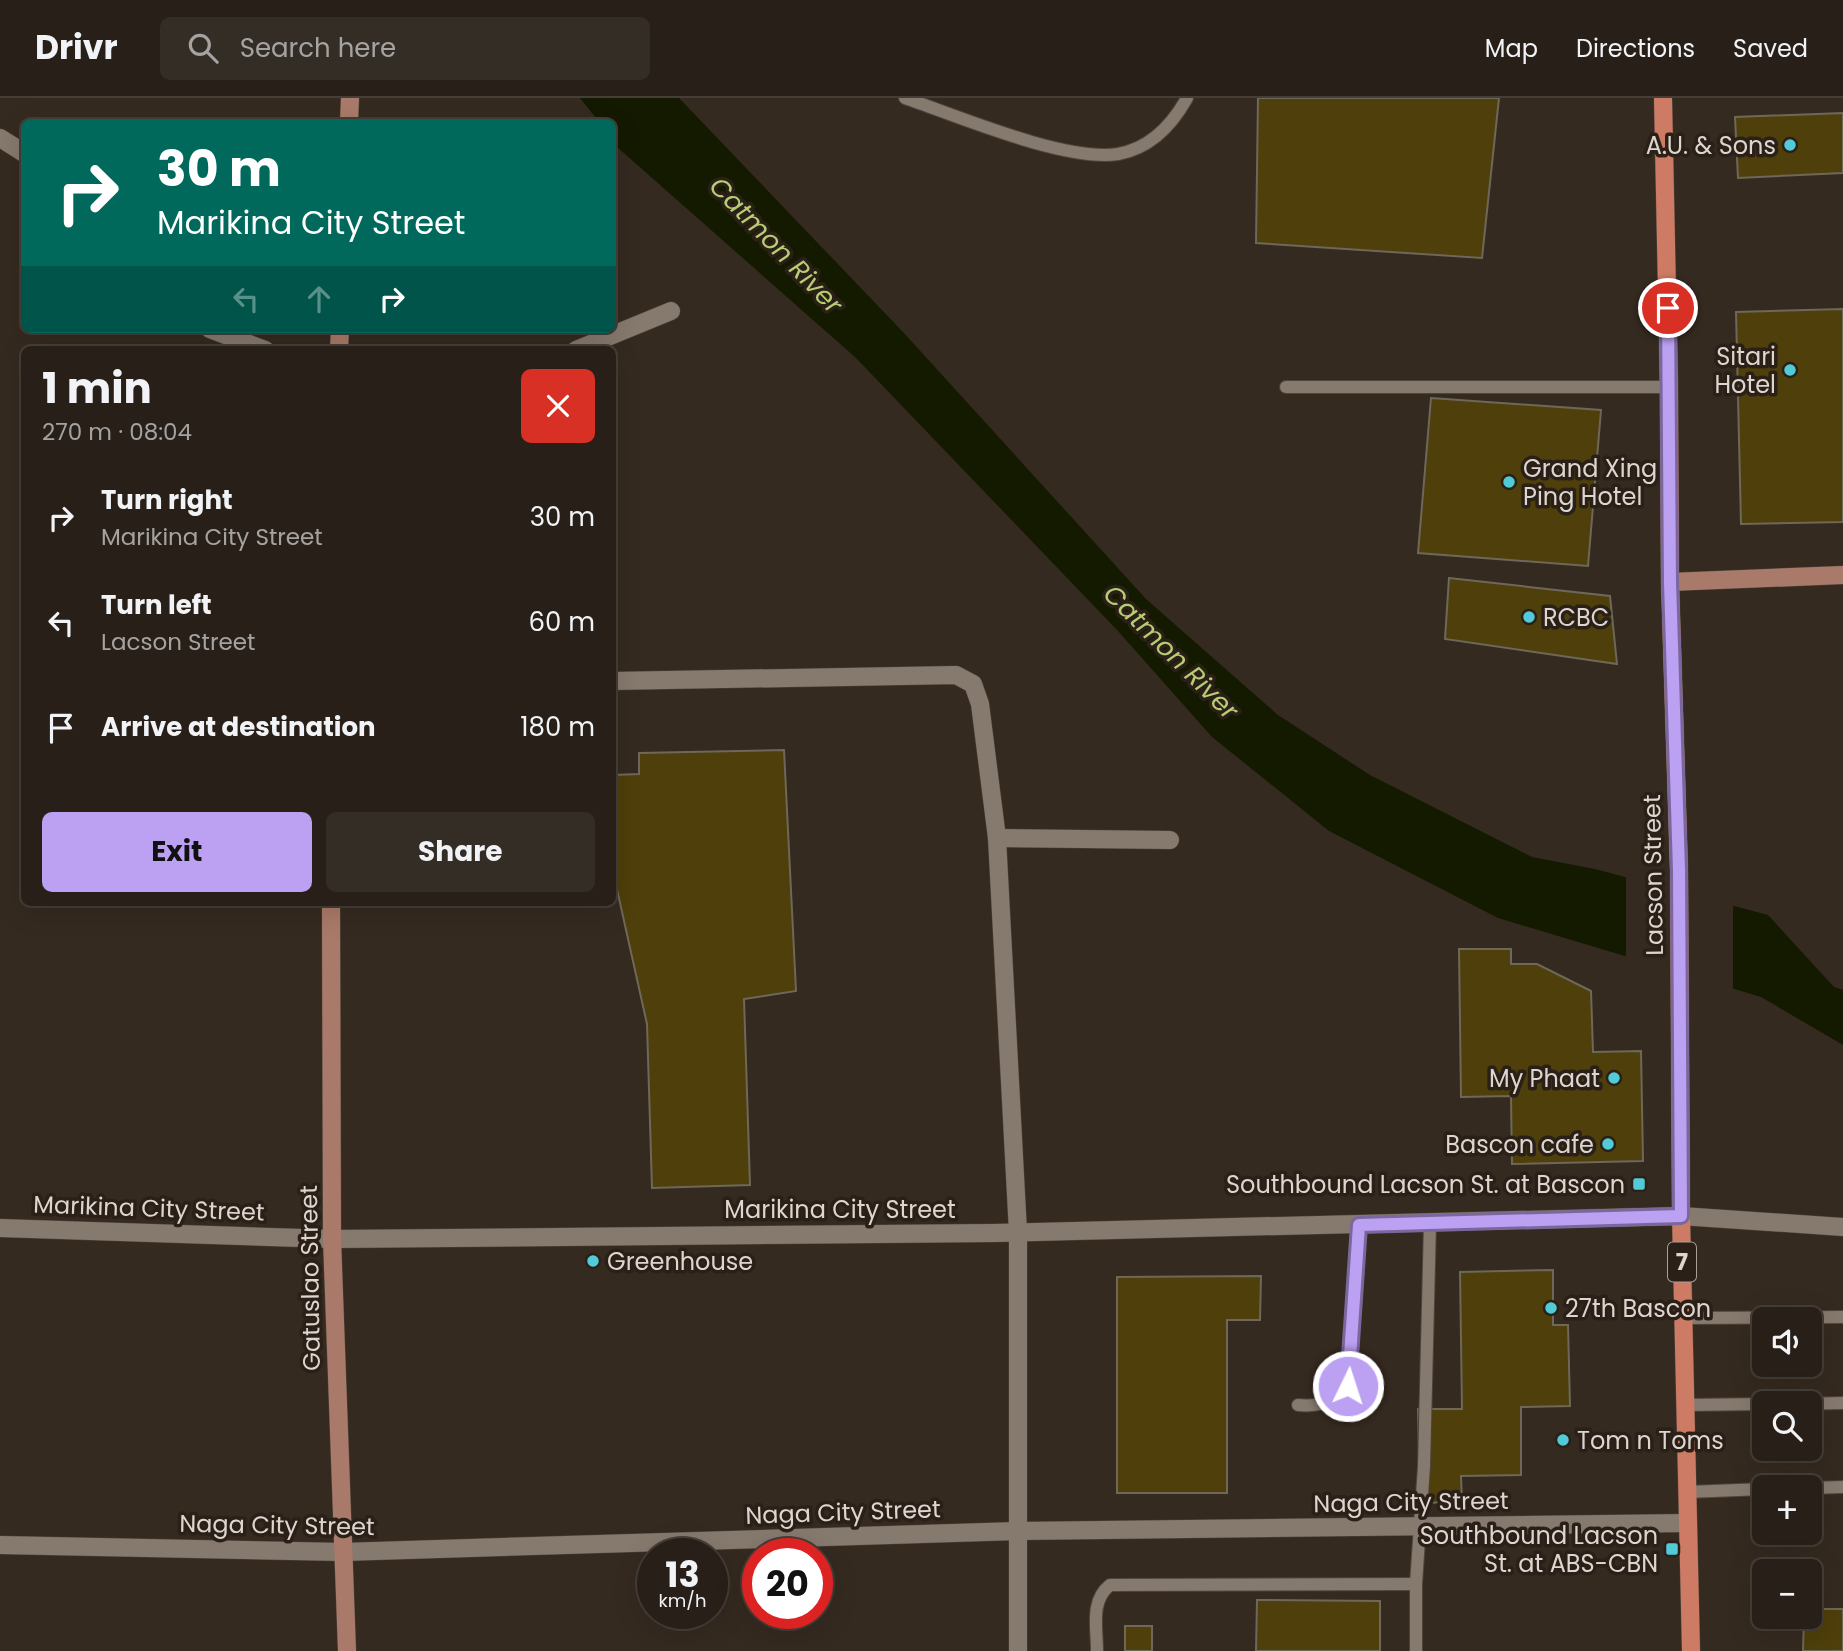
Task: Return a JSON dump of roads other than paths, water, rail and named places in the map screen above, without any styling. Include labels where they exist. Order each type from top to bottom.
[{"type":"main road","name":"Lacson Street","points":[[1662,98],[1670,387],[1670,582],[1679,870],[1681,1216],[1691,1651]]},
{"type":"street","points":[[349,119],[350,98]]},
{"type":"street","points":[[0,138],[21,151]]},
{"type":"street","points":[[586,346],[671,311]]},
{"type":"street","points":[[220,333],[255,346]]},
{"type":"street","points":[[1670,582],[1843,575]]},
{"type":"street","points":[[616,681],[956,675],[973,684],[980,704],[997,838],[1018,1232],[1018,1651]]},
{"type":"street","points":[[997,838],[1170,840]]},
{"type":"street","name":"Gatuslao Street","points":[[331,906],[332,1239],[347,1651]]},
{"type":"street","name":"Marikina City Street","points":[[0,1228],[332,1239],[1018,1232],[1681,1216],[1843,1227]]},
{"type":"street","name":"Naga City Street","points":[[0,1545],[343,1552],[1018,1531],[1688,1523]]},
{"type":"lane","points":[[905,98],[1066,152],[1118,154],[1150,142],[1173,122],[1187,98]]},
{"type":"lane","points":[[1286,387],[1670,387]]},
{"type":"lane","points":[[1416,1651],[1416,1584],[1430,1223]]},
{"type":"lane","points":[[1298,1405],[1315,1407],[1333,1401],[1348,1386],[1359,1225]]},
{"type":"lane","points":[[1683,1318],[1843,1317]]},
{"type":"lane","points":[[1822,1403],[1843,1403]]},
{"type":"lane","points":[[1685,1405],[1752,1404]]},
{"type":"lane","points":[[1822,1488],[1843,1487]]},
{"type":"lane","points":[[1688,1492],[1752,1489]]},
{"type":"lane","points":[[1097,1651],[1096,1601],[1100,1592],[1110,1585],[1416,1584]]},
{"type":"water","name":"Catmon River","points":[[580,98],[679,98],[903,332],[1146,599],[1278,715],[1370,775],[1532,857],[1595,869],[1768,915],[1834,987],[1843,990],[1843,1045],[1761,997],[1498,918],[1329,831],[1212,737],[1118,631],[856,358],[617,147],[616,119],[597,119]]},
{"type":"place","name":"A.U. & Sons","points":[[1790,145]]},
{"type":"place","name":"Sitari Hotel","points":[[1790,370]]},
{"type":"place","name":"Grand Xing Ping Hotel","points":[[1509,482]]},
{"type":"place","name":"RCBC","points":[[1529,617]]},
{"type":"place","name":"My Phaat","points":[[1614,1078]]},
{"type":"place","name":"Bascon cafe","points":[[1608,1144]]},
{"type":"place","name":"Southbound Lacson St. at Bascon","points":[[1639,1184]]},
{"type":"place","name":"Greenhouse","points":[[593,1261]]},
{"type":"place","name":"27th Bascon","points":[[1551,1308]]},
{"type":"place","name":"Tom n Toms","points":[[1563,1440]]},
{"type":"place","name":"Southbound Lacson St. at ABS-CBN","points":[[1672,1549]]}]
